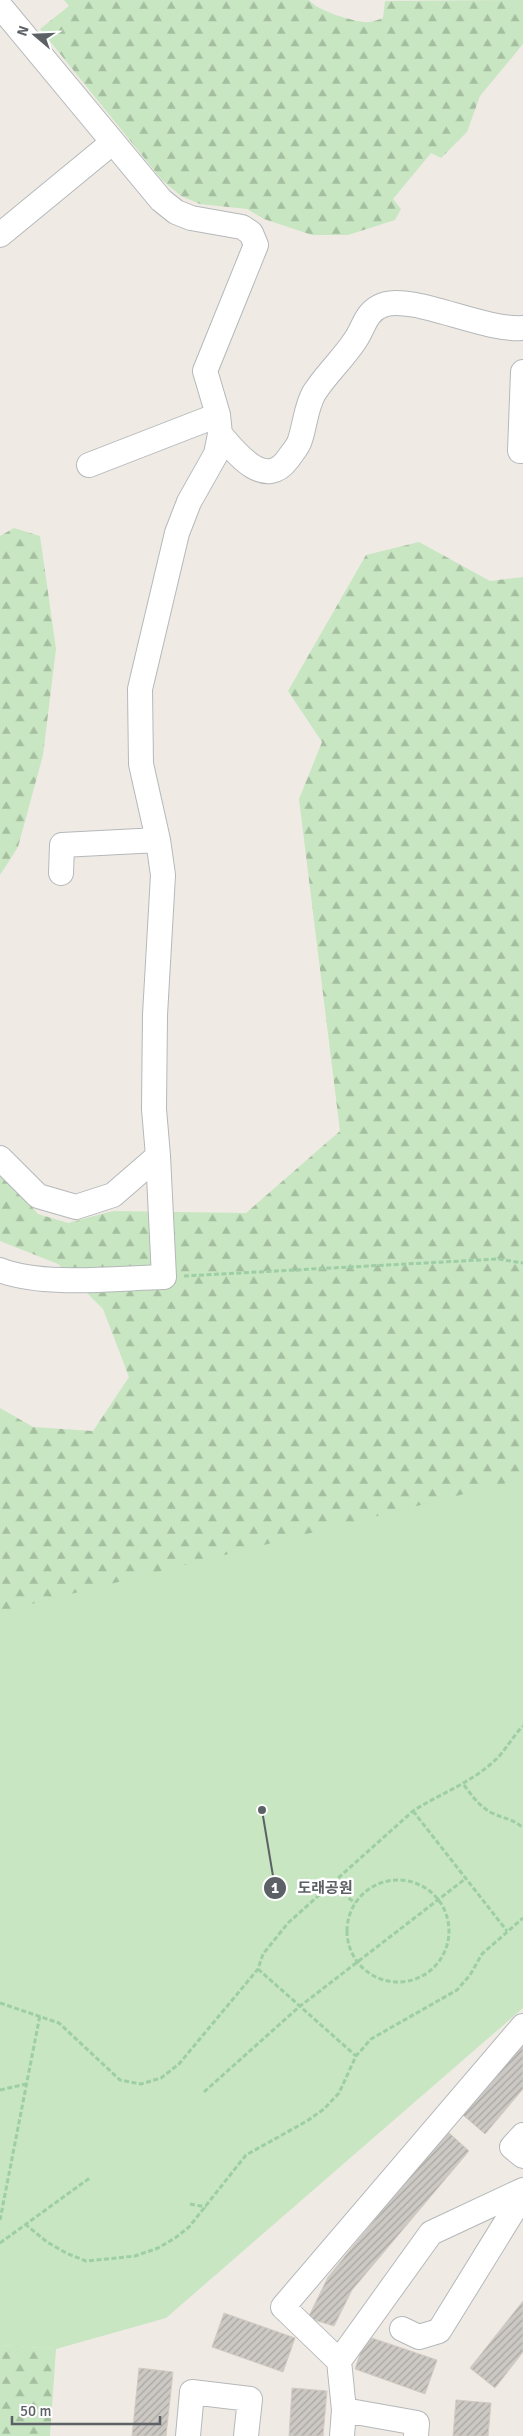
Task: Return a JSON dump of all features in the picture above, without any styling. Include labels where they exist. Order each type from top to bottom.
[{"type":"lane","points":[[0,6],[161,200],[176,212],[191,218],[242,227],[251,233],[256,244],[205,371],[219,424],[241,459],[252,467],[263,471],[274,471],[284,464],[299,443],[314,394],[350,349],[358,336],[365,318],[382,305],[402,302],[476,323],[513,329],[523,328]]},
{"type":"lane","points":[[0,236],[113,142]]},
{"type":"lane","points":[[520,450],[523,372]]},
{"type":"lane","points":[[89,465],[219,424]]},
{"type":"lane","points":[[0,1270],[16,1277],[40,1280],[164,1277],[154,1109],[155,1015],[163,875],[158,840],[141,764],[140,689],[177,533],[189,502],[216,454],[219,424]]},
{"type":"lane","points":[[61,874],[62,845],[158,840]]},
{"type":"lane","points":[[0,1158],[38,1196],[76,1206],[113,1195],[158,1156]]},
{"type":"lane","points":[[340,2361],[283,2307],[523,2026]]},
{"type":"lane","points":[[523,2135],[512,2147],[523,2156]]},
{"type":"lane","points":[[342,2436],[344,2410],[340,2361],[431,2233],[523,2190]]},
{"type":"lane","points":[[402,2330],[419,2337],[439,2331],[523,2194]]},
{"type":"lane","points":[[188,2436],[192,2392],[250,2399],[246,2436]]},
{"type":"lane","points":[[344,2410],[417,2423],[416,2436]]},
{"type":"path","points":[[164,1277],[498,1259],[523,1263]]},
{"type":"path","points":[[0,2002],[59,2023],[72,2033],[120,2080],[141,2084],[161,2078],[179,2064],[258,1969],[263,1954],[288,1923],[413,1811],[435,1796],[464,1785],[494,1762],[523,1726]]},
{"type":"path","points":[[464,1785],[480,1805],[493,1813],[514,1820],[523,1828]]},
{"type":"path","points":[[413,1811],[507,1931]]},
{"type":"path","points":[[204,2092],[299,2007],[465,1879]]},
{"type":"path","points":[[400,1880],[416,1883],[430,1892],[437,1899],[447,1919],[448,1935],[444,1951],[436,1965],[423,1975],[408,1981],[392,1982],[375,1977],[358,1962],[351,1952],[347,1936],[348,1918],[355,1902],[368,1890],[383,1882],[400,1880]]},
{"type":"path","points":[[332,1884],[355,1902]]},
{"type":"path","points":[[25,2224],[66,2253],[86,2261],[135,2256],[158,2248],[189,2226],[246,2155],[307,2121],[324,2109],[339,2093],[356,2056],[371,2039],[457,1990],[470,1975],[482,1954],[523,1918]]},
{"type":"path","points":[[258,1969],[356,2056]]},
{"type":"path","points":[[0,2220],[40,2015]]},
{"type":"path","points":[[0,2090],[26,2084]]},
{"type":"path","points":[[0,2243],[91,2177]]},
{"type":"path","points":[[190,2204],[206,2207]]},
{"type":"green space","points":[[64,0],[309,0],[319,8],[334,14],[366,22],[383,18],[385,1],[523,0],[523,44],[480,96],[467,132],[441,158],[431,153],[393,199],[401,209],[395,220],[348,235],[312,235],[264,219],[247,209],[200,204],[181,196],[162,180],[40,29],[69,6]]},
{"type":"green space","points":[[14,528],[40,536],[56,649],[43,755],[18,847],[0,875],[0,536]]},
{"type":"green space","points":[[419,542],[490,581],[523,577],[523,1707],[0,1985],[0,1408],[33,1427],[93,1431],[129,1377],[103,1309],[58,1264],[0,1241],[0,1170],[38,1214],[68,1223],[113,1211],[246,1213],[340,1131],[299,799],[322,742],[288,691],[366,555]]},
{"type":"green space","points":[[523,1479],[523,2008],[166,2318],[56,2349],[0,2345],[0,1612]]},
{"type":"green space","points":[[0,2345],[56,2349],[50,2436],[0,2436]]},
{"type":"building","points":[[523,2044],[523,2089],[485,2134],[463,2115]]},
{"type":"building","points":[[447,2131],[469,2151],[352,2290],[334,2326],[308,2318],[328,2277]]},
{"type":"building","points":[[523,2301],[523,2352],[495,2388],[470,2368]]},
{"type":"building","points":[[224,2313],[295,2338],[283,2372],[212,2347]]},
{"type":"building","points":[[366,2336],[437,2360],[425,2394],[355,2369]]},
{"type":"building","points":[[139,2368],[173,2372],[166,2436],[132,2436]]},
{"type":"building","points":[[292,2388],[327,2391],[323,2436],[289,2436]]},
{"type":"building","points":[[456,2400],[491,2403],[488,2436],[453,2436]]},
{"type":"place","name":"도래공원","points":[[262,1810]]}]
